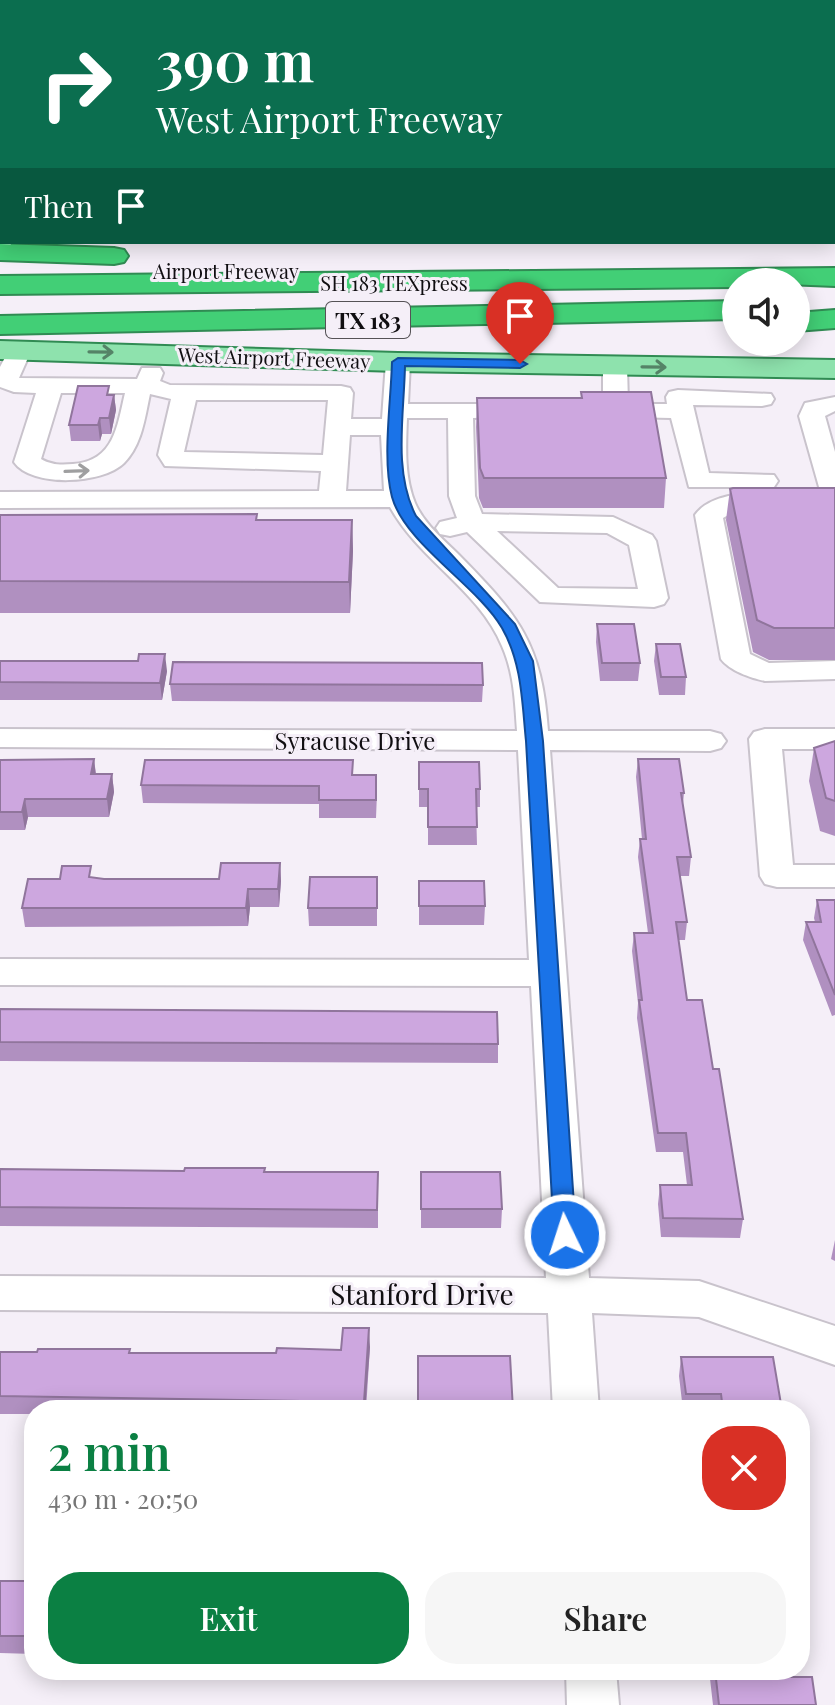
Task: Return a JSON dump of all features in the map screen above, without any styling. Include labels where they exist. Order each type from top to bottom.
[{"type":"highway","points":[[0,252],[345,261],[447,269]]},
{"type":"highway","name":"Airport Freeway","points":[[0,270],[447,269],[835,262]]},
{"type":"highway","name":"SH 183 TEXpress","points":[[0,285],[835,277]]},
{"type":"highway","points":[[810,285],[835,285]]},
{"type":"highway","points":[[0,308],[580,295],[722,286]]},
{"type":"highway","name":"SH 183 TEXpress","points":[[0,293],[722,286]]},
{"type":"highway","points":[[810,308],[835,307]]},
{"type":"highway","name":"TX 183","points":[[0,325],[722,310]]},
{"type":"highway","points":[[810,321],[835,319]]},
{"type":"highway","points":[[157,353],[449,345],[722,327]]},
{"type":"main road","name":"West Airport Freeway","points":[[9,350],[398,362],[835,369]]},
{"type":"street","points":[[3,390],[9,350]]},
{"type":"street","points":[[27,462],[40,471],[88,472],[104,468],[123,452],[143,385],[157,353]]},
{"type":"street","points":[[398,362],[395,473],[400,499],[410,518],[495,610],[517,639],[530,689],[575,1400]]},
{"type":"street","points":[[615,366],[616,411]]},
{"type":"street","points":[[3,390],[14,385],[143,385],[166,392],[341,393],[332,498]]},
{"type":"street","points":[[51,385],[27,462],[8,500],[400,499]]},
{"type":"street","points":[[185,392],[171,455],[174,460],[335,463]]},
{"type":"street","points":[[762,399],[678,397],[698,481],[787,481]]},
{"type":"street","points":[[835,404],[814,408],[812,416],[834,490],[732,502],[709,515],[736,659],[765,672],[835,670]]},
{"type":"street","points":[[425,535],[472,522],[613,525],[642,541],[654,598],[550,596],[472,522],[462,496],[460,411]]},
{"type":"street","points":[[339,427],[460,411],[538,411]]},
{"type":"street","points":[[569,411],[682,411]]},
{"type":"street","points":[[118,499],[127,457],[123,452]]},
{"type":"street","points":[[835,717],[764,722],[777,876],[835,876]]},
{"type":"street","name":"Syracuse Drive","points":[[0,738],[710,741]]},
{"type":"street","points":[[765,739],[835,739]]},
{"type":"street","points":[[0,972],[549,973]]},
{"type":"street","name":"Stanford Drive","points":[[0,1293],[569,1293],[699,1299],[826,1341],[835,1347]]},
{"type":"street","points":[[592,1680],[593,1705]]},
{"type":"building","points":[[78,386],[109,386],[107,395],[114,395],[109,418],[100,418],[98,425],[69,425]]},
{"type":"building","points":[[581,392],[651,392],[666,478],[484,478],[480,468],[477,398],[582,398]]},
{"type":"building","points":[[835,488],[835,628],[774,628],[757,620],[730,489]]},
{"type":"building","points":[[257,514],[256,520],[352,520],[349,582],[0,581],[0,515]]},
{"type":"building","points":[[597,624],[634,624],[640,663],[602,663]]},
{"type":"building","points":[[656,644],[680,644],[686,677],[661,677]]},
{"type":"building","points":[[139,654],[165,654],[160,683],[0,682],[0,661],[138,661]]},
{"type":"building","points":[[173,662],[482,663],[483,685],[170,684]]},
{"type":"building","points":[[835,741],[835,801],[826,798],[814,748]]},
{"type":"building","points":[[94,759],[91,774],[112,774],[107,799],[25,799],[22,812],[0,812],[0,760]]},
{"type":"building","points":[[638,759],[679,759],[691,857],[677,857],[687,922],[676,922],[687,1000],[702,1000],[713,1069],[719,1069],[743,1219],[663,1218],[660,1185],[692,1185],[686,1133],[658,1133],[639,1000],[642,1000],[634,933],[653,933],[640,839],[646,839]]},
{"type":"building","points":[[145,760],[353,760],[352,775],[376,775],[376,800],[319,800],[319,786],[141,785]]},
{"type":"building","points":[[419,762],[479,762],[477,827],[428,827],[428,789],[419,789]]},
{"type":"building","points":[[221,863],[280,863],[278,889],[248,889],[246,908],[22,908],[28,879],[60,879],[62,866],[91,866],[89,877],[104,879],[219,879]]},
{"type":"building","points":[[310,877],[377,877],[377,908],[308,908]]},
{"type":"building","points":[[419,881],[484,881],[485,906],[419,906]]},
{"type":"building","points":[[817,900],[835,900],[835,995],[806,922],[821,922]]},
{"type":"building","points":[[0,1009],[497,1012],[498,1044],[0,1042]]},
{"type":"building","points":[[185,1168],[378,1172],[377,1210],[0,1207],[0,1169],[184,1171]]},
{"type":"building","points":[[421,1172],[500,1172],[502,1209],[421,1209]]},
{"type":"building","points":[[343,1328],[369,1328],[364,1400],[0,1396],[0,1352],[37,1352],[38,1349],[130,1349],[129,1353],[276,1353],[277,1348],[341,1350]]},
{"type":"building","points":[[418,1356],[510,1356],[512,1400],[418,1400]]},
{"type":"building","points":[[681,1357],[773,1357],[780,1400],[722,1400],[721,1394],[686,1394]]},
{"type":"building","points":[[0,1581],[24,1581],[24,1636],[0,1636]]},
{"type":"building","points":[[812,1677],[816,1705],[719,1705],[716,1680],[810,1680]]},
{"type":"route","points":[[520,364],[398,362],[395,473],[400,499],[410,518],[508,624],[525,661],[534,741],[565,1235]]}]
